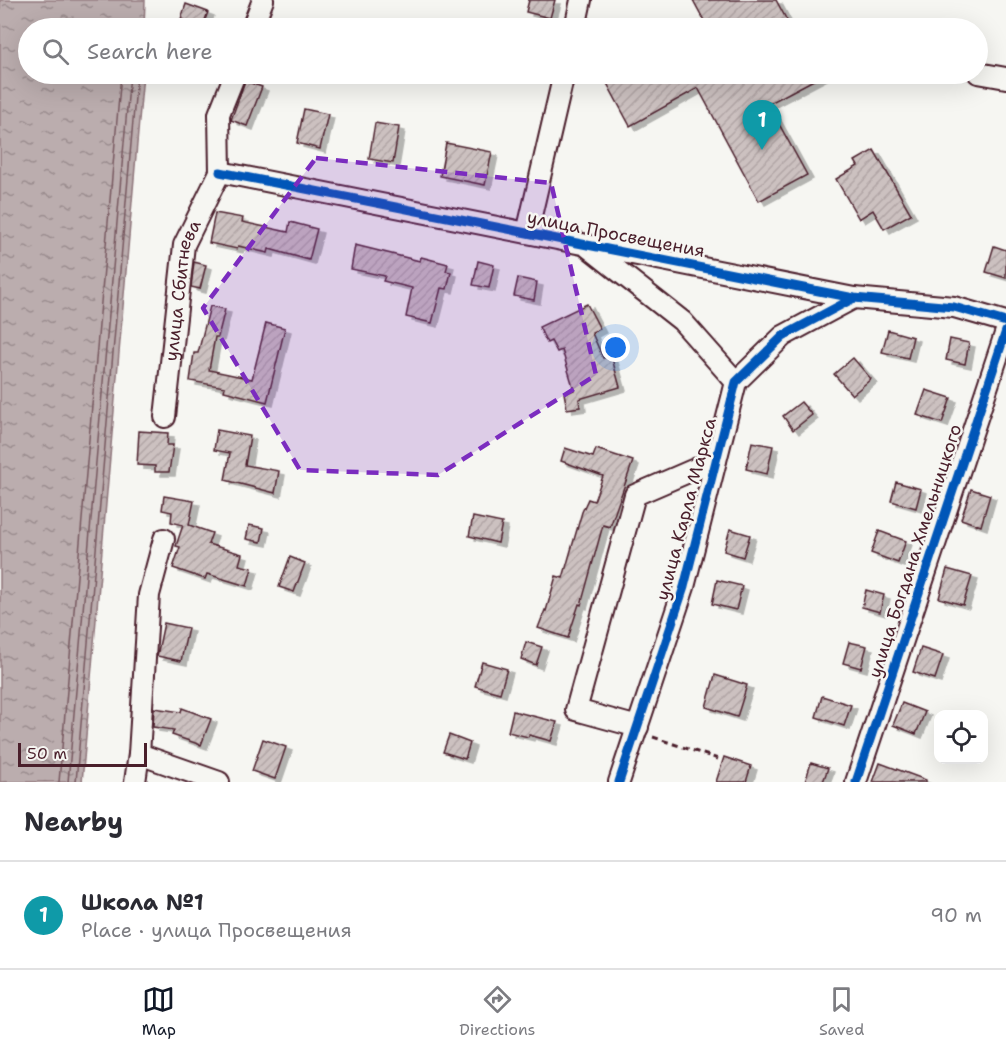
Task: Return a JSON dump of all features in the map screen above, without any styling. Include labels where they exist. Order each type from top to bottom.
[{"type":"street","points":[[256,18],[263,0]]},
{"type":"street","points":[[578,18],[582,0]]},
{"type":"street","points":[[988,75],[1006,78]]},
{"type":"street","points":[[220,172],[219,114],[231,84]]},
{"type":"street","points":[[526,233],[562,84]]},
{"type":"street","name":"улица Просвещения","points":[[220,172],[854,298],[954,307],[1006,322]]},
{"type":"street","name":"улица Сбитнева","points":[[165,417],[184,245],[220,172]]},
{"type":"street","name":"улица Просвещения","points":[[585,244],[682,321],[736,382]]},
{"type":"street","points":[[736,382],[783,336],[854,298]]},
{"type":"street","name":"улица Богдана Хмельницкого","points":[[856,782],[1006,331]]},
{"type":"street","name":"улица Карла Маркса","points":[[619,782],[684,587],[736,382]]},
{"type":"street","points":[[638,729],[576,710],[634,495],[716,460]]},
{"type":"street","points":[[135,782],[139,754],[149,595],[164,539]]},
{"type":"street","points":[[139,754],[219,782]]},
{"type":"path","points":[[638,729],[718,759]]},
{"type":"highlighted area","points":[[316,158],[551,183],[596,375],[438,475],[300,470],[203,308]]},
{"type":"water","points":[[0,0],[145,0],[144,18],[18,18],[18,84],[142,84],[82,782],[0,782]]},
{"type":"building","points":[[529,0],[555,0],[550,18],[526,12]]},
{"type":"building","points":[[693,0],[776,0],[786,18],[703,18]]},
{"type":"building","points":[[186,4],[208,12],[206,18],[181,18]]},
{"type":"building","points":[[244,84],[262,87],[247,126],[231,120]]},
{"type":"building","points":[[607,84],[806,84],[768,104],[807,175],[759,201],[698,88],[630,126]]},
{"type":"building","points":[[304,109],[328,114],[320,149],[297,143]]},
{"type":"building","points":[[375,123],[399,127],[393,163],[369,159]]},
{"type":"building","points":[[446,143],[492,152],[485,185],[440,176]]},
{"type":"building","points":[[874,150],[911,214],[884,229],[873,210],[859,219],[836,179],[858,166],[855,161]]},
{"type":"building","points":[[215,213],[243,218],[242,222],[288,232],[290,222],[317,229],[309,260],[269,249],[268,253],[238,246],[237,249],[209,243]]},
{"type":"building","points":[[355,245],[420,261],[421,257],[448,264],[446,271],[451,272],[447,289],[441,288],[432,323],[406,317],[412,288],[383,281],[385,276],[351,269]]},
{"type":"building","points":[[994,246],[1006,250],[1006,278],[986,272]]},
{"type":"building","points":[[478,261],[494,265],[489,288],[473,285]]},
{"type":"building","points":[[194,262],[206,265],[200,289],[191,287]]},
{"type":"building","points":[[518,278],[537,282],[534,300],[514,296]]},
{"type":"building","points":[[587,304],[600,329],[592,333],[603,358],[611,355],[620,387],[579,399],[580,407],[567,409],[564,393],[574,390],[562,350],[557,352],[551,341],[547,343],[539,327]]},
{"type":"building","points":[[210,306],[225,309],[218,337],[215,337],[209,370],[252,379],[266,323],[285,328],[267,402],[224,391],[225,387],[190,381],[194,353],[198,353]]},
{"type":"building","points":[[888,330],[913,337],[908,358],[882,352]]},
{"type":"building","points":[[950,339],[969,343],[965,364],[946,360]]},
{"type":"building","points":[[853,358],[871,379],[852,395],[834,374]]},
{"type":"building","points":[[926,390],[951,398],[942,423],[917,415]]},
{"type":"building","points":[[801,402],[812,415],[793,430],[783,416]]},
{"type":"building","points":[[217,430],[250,436],[245,465],[279,471],[275,493],[225,480],[230,453],[214,450]]},
{"type":"building","points":[[139,431],[168,433],[167,445],[173,445],[169,472],[155,472],[155,466],[137,465]]},
{"type":"building","points":[[752,442],[773,446],[767,474],[746,469]]},
{"type":"building","points":[[565,448],[593,457],[596,449],[633,461],[610,527],[603,525],[581,605],[579,604],[568,638],[538,628],[546,611],[556,576],[563,578],[582,512],[588,499],[594,501],[603,476],[561,461]]},
{"type":"building","points":[[896,482],[921,489],[916,508],[891,501]]},
{"type":"building","points":[[971,489],[990,495],[981,526],[961,519]]},
{"type":"building","points":[[164,496],[194,501],[189,525],[212,533],[208,544],[242,554],[239,565],[252,568],[247,586],[207,574],[205,579],[173,568],[180,547],[176,546],[183,525],[171,522],[172,512],[162,510]]},
{"type":"building","points":[[473,517],[502,523],[498,543],[469,536]]},
{"type":"building","points":[[249,525],[264,528],[261,542],[246,539]]},
{"type":"building","points":[[730,529],[750,535],[743,557],[724,551]]},
{"type":"building","points":[[879,531],[906,541],[898,563],[871,553]]},
{"type":"building","points":[[290,557],[305,563],[294,592],[279,587]]},
{"type":"building","points":[[947,569],[972,576],[963,605],[939,598]]},
{"type":"building","points":[[717,580],[742,586],[736,610],[712,604]]},
{"type":"building","points":[[866,590],[884,595],[880,612],[862,607]]},
{"type":"building","points":[[164,623],[188,628],[181,661],[157,656]]},
{"type":"building","points":[[526,642],[542,647],[536,665],[521,659]]},
{"type":"building","points":[[849,642],[867,646],[861,668],[843,663]]},
{"type":"building","points":[[921,648],[943,655],[935,679],[913,672]]},
{"type":"building","points":[[482,662],[507,669],[500,693],[475,686]]},
{"type":"building","points":[[715,675],[747,685],[737,717],[706,707]]},
{"type":"building","points":[[822,696],[851,705],[844,726],[816,717]]},
{"type":"building","points":[[902,703],[925,712],[916,734],[893,725]]},
{"type":"building","points":[[154,708],[181,712],[182,708],[211,719],[201,745],[172,735],[174,730],[153,727]]},
{"type":"building","points":[[513,711],[557,722],[551,741],[508,732]]},
{"type":"building","points":[[449,735],[470,743],[465,759],[443,752]]},
{"type":"building","points":[[263,739],[286,747],[275,779],[252,771]]},
{"type":"building","points":[[724,757],[751,766],[746,782],[716,782]]},
{"type":"building","points":[[811,763],[828,768],[823,782],[805,782]]},
{"type":"building","points":[[880,763],[926,780],[926,782],[873,782]]},
{"type":"cycle path","points":[[220,172],[854,298],[954,307],[1006,322]]},
{"type":"cycle path","points":[[619,782],[684,587],[736,382],[783,336],[854,298]]},
{"type":"cycle path","points":[[856,782],[1006,331]]},
{"type":"place","name":"Школа №1","points":[[762,150]]}]
